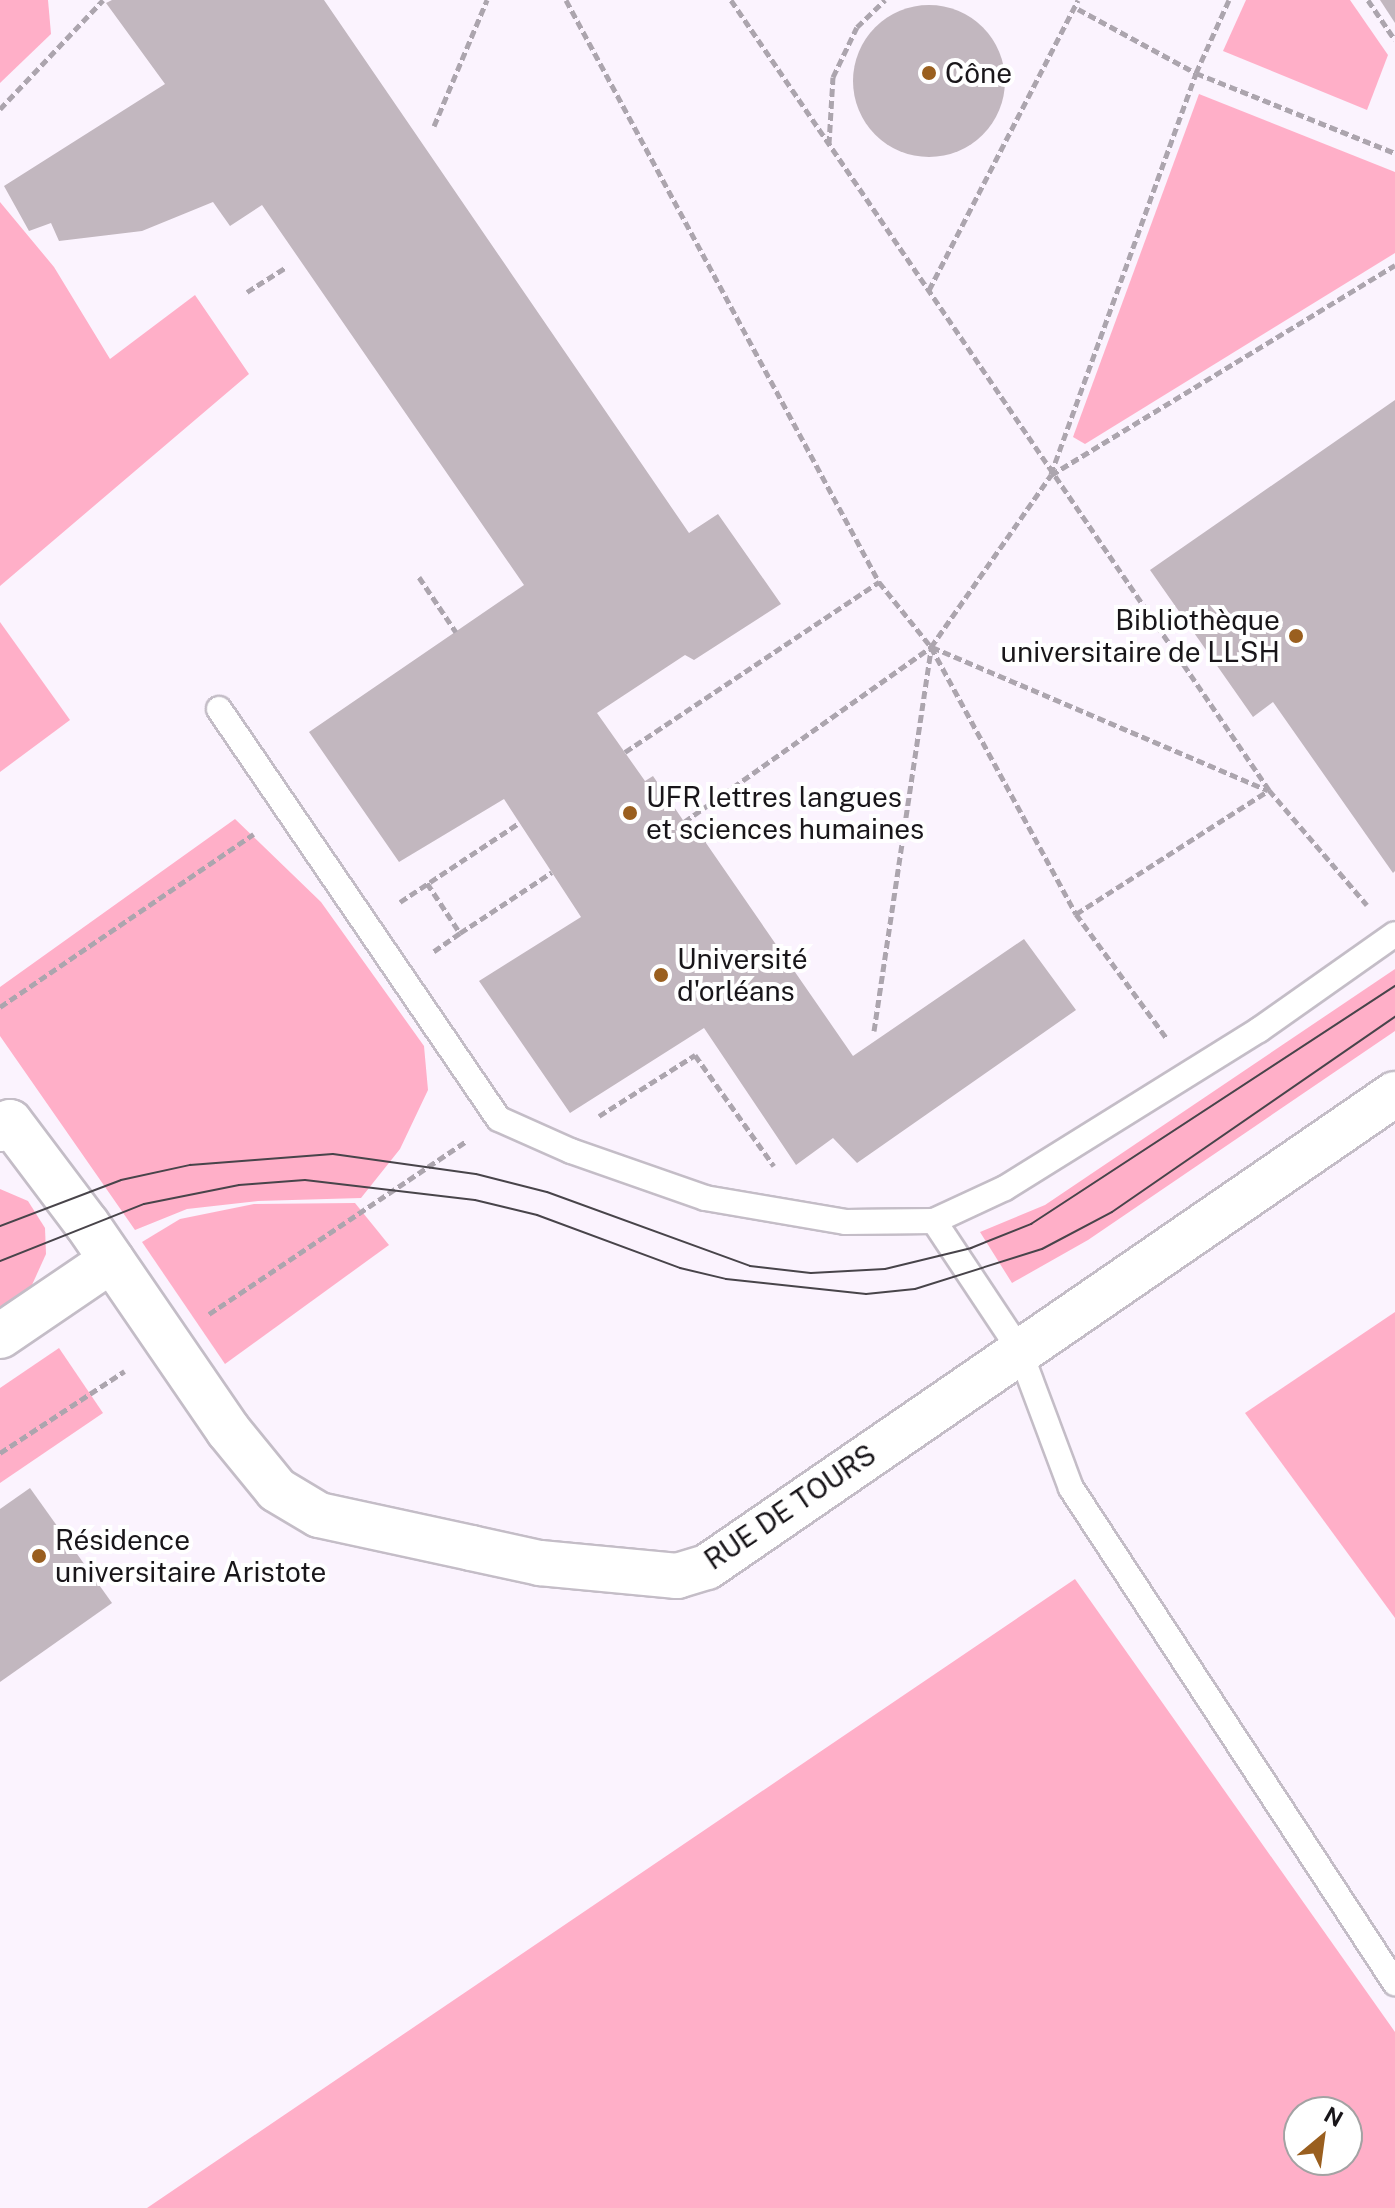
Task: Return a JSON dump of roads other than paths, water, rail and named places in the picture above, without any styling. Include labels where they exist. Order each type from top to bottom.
[{"type":"street","name":"RUE DE TOURS","points":[[0,1129],[10,1122],[112,1260],[228,1430],[277,1490],[319,1515],[540,1563],[677,1576],[707,1567],[1019,1349],[1395,1094]]},
{"type":"street","points":[[0,1336],[112,1260]]},
{"type":"lane","points":[[219,709],[499,1119],[571,1151],[705,1198],[845,1222],[934,1221],[1005,1188],[1259,1030],[1394,935]]},
{"type":"lane","points":[[934,1221],[1019,1349],[1071,1488],[1395,1983]]},
{"type":"tram line","points":[[0,1226],[121,1180],[190,1165],[333,1154],[476,1174],[547,1192],[750,1266],[811,1273],[885,1269],[971,1248],[1031,1224],[1395,986]]},
{"type":"tram line","points":[[0,1261],[144,1204],[239,1185],[305,1180],[475,1200],[537,1215],[680,1268],[726,1279],[866,1294],[915,1289],[1042,1249],[1112,1212],[1395,1017]]},
{"type":"place","name":"Cône","points":[[929,73]]},
{"type":"place","name":"Bibliothèque universitaire de LLSH","points":[[1296,636]]},
{"type":"place","name":"UFR lettres langues et sciences humaines","points":[[630,813]]},
{"type":"place","name":"Université d'orléans","points":[[661,975]]},
{"type":"place","name":"Résidence universitaire Aristote","points":[[39,1556]]}]
